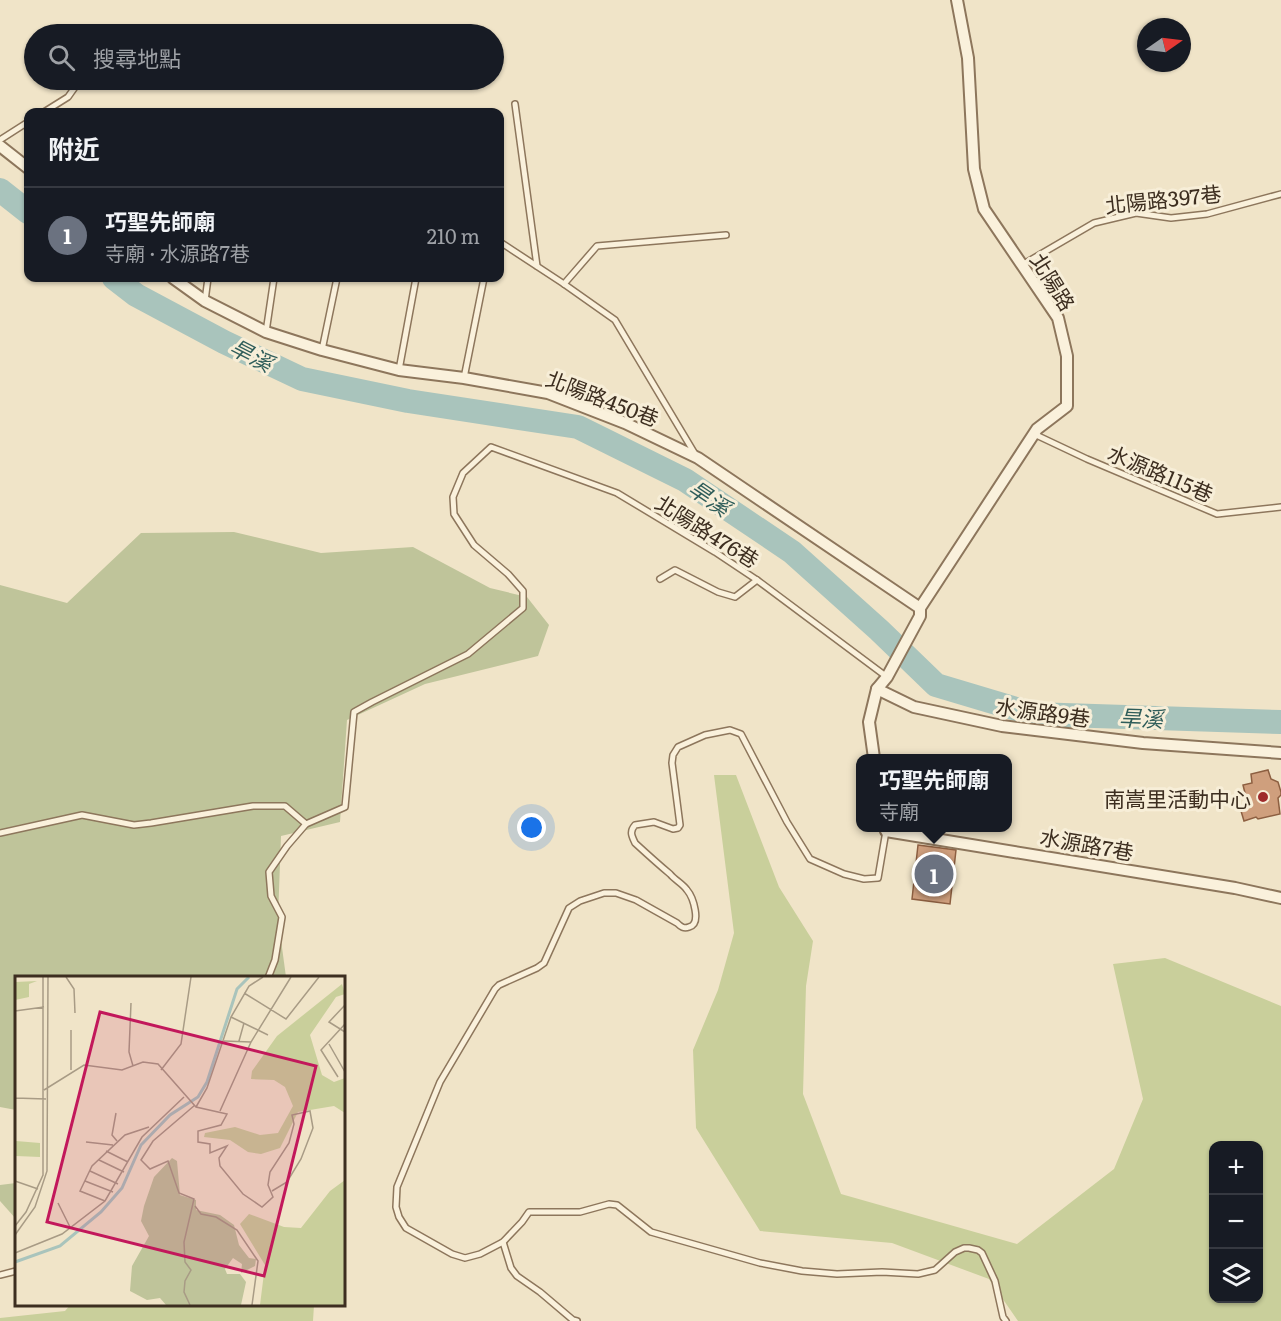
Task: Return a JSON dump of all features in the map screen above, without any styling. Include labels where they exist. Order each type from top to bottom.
[{"type":"street","name":"北陽路","points":[[887,677],[920,612],[1037,429],[1067,406],[1067,356],[1058,318],[984,209],[974,169],[968,58],[957,0]]},
{"type":"street","points":[[0,146],[24,165]]},
{"type":"street","name":"北陽路450巷","points":[[179,282],[205,301],[266,332],[322,350],[399,370],[464,378],[548,393],[625,423],[698,458],[920,612]]},
{"type":"street","points":[[873,754],[869,722],[877,689],[887,677]]},
{"type":"street","name":"水源路9巷","points":[[877,689],[914,706],[1002,726],[1143,743],[1281,753]]},
{"type":"street","name":"水源路7巷","points":[[903,832],[1212,884],[1281,898]]},
{"type":"lane","points":[[51,108],[68,98],[73,90]]},
{"type":"lane","points":[[515,104],[537,266]]},
{"type":"lane","points":[[0,140],[24,125]]},
{"type":"lane","name":"北陽路397巷","points":[[1022,265],[1094,223],[1136,213],[1171,218],[1207,214],[1281,194]]},
{"type":"lane","points":[[564,284],[597,246],[726,235]]},
{"type":"lane","points":[[504,245],[615,320],[698,458]]},
{"type":"lane","points":[[205,301],[207,282]]},
{"type":"lane","points":[[266,332],[273,282]]},
{"type":"lane","points":[[322,350],[336,282]]},
{"type":"lane","points":[[399,370],[415,282]]},
{"type":"lane","points":[[464,378],[483,282]]},
{"type":"lane","name":"水源路115巷","points":[[1034,434],[1217,514],[1281,507]]},
{"type":"lane","name":"北陽路476巷","points":[[306,824],[345,807],[354,712],[468,654],[523,608],[523,591],[508,574],[474,544],[454,514],[453,497],[463,472],[491,447],[617,493],[757,580],[887,677]]},
{"type":"lane","points":[[660,579],[675,570],[718,592],[735,597],[757,580]]},
{"type":"lane","points":[[885,832],[878,878],[864,879],[844,874],[810,859],[787,822],[741,734],[730,730],[705,735],[678,747],[673,755],[672,763],[680,825],[673,829],[654,822],[635,825],[631,835],[635,843],[688,891],[696,922],[688,928],[681,927],[636,900],[616,893],[604,893],[580,901],[569,908],[543,963],[495,989],[440,1082],[397,1187],[396,1207],[406,1228],[452,1254],[465,1258],[480,1254],[503,1242],[529,1212],[580,1212],[609,1204],[617,1205],[651,1232],[760,1263],[802,1271],[837,1274],[882,1272],[918,1274],[936,1270],[955,1252],[969,1248],[982,1253],[995,1281],[1003,1317],[1006,1321]]},
{"type":"lane","points":[[0,833],[82,815],[134,825],[253,806],[285,806],[306,824],[269,872],[271,896],[282,917],[275,960],[269,976]]},
{"type":"lane","points":[[503,1242],[511,1268],[517,1276],[577,1321]]},
{"type":"lane","points":[[0,1275],[15,1271]]},
{"type":"green space","points":[[234,532],[321,553],[413,547],[490,588],[527,597],[549,625],[538,656],[425,684],[347,720],[340,822],[281,836],[278,918],[286,976],[15,976],[15,1110],[0,1107],[0,585],[67,603],[141,533]]},
{"type":"green space","points":[[714,775],[736,775],[779,887],[813,941],[806,986],[803,1094],[841,1194],[1017,1244],[1114,1169],[1143,1099],[1113,964],[1165,958],[1281,1006],[1281,1321],[1018,1321],[989,1279],[892,1243],[760,1231],[696,1128],[693,1050],[718,990],[734,933]]},
{"type":"green space","points":[[15,1183],[15,1218],[0,1201],[0,1185]]},
{"type":"green space","points":[[69,1306],[314,1306],[313,1321],[0,1321],[0,1318],[65,1311]]},
{"type":"building","name":"南嵩里活動中心","points":[[1268,770],[1271,779],[1278,782],[1281,792],[1278,798],[1280,814],[1244,821],[1241,811],[1248,805],[1243,785],[1252,783],[1251,774]]},
{"type":"building","points":[[918,845],[956,850],[950,904],[912,899]]},
{"type":"waterway","name":"旱溪","points":[[0,190],[24,209]]},
{"type":"waterway","name":"旱溪","points":[[119,282],[136,295],[224,342],[302,379],[408,401],[578,427],[685,480],[792,552],[936,685],[1033,714],[1281,722]]},
{"type":"place","name":"南嵩里活動中心","points":[[1263,797]]},
{"type":"place","name":"巧聖先師廟","points":[[934,874]]}]
